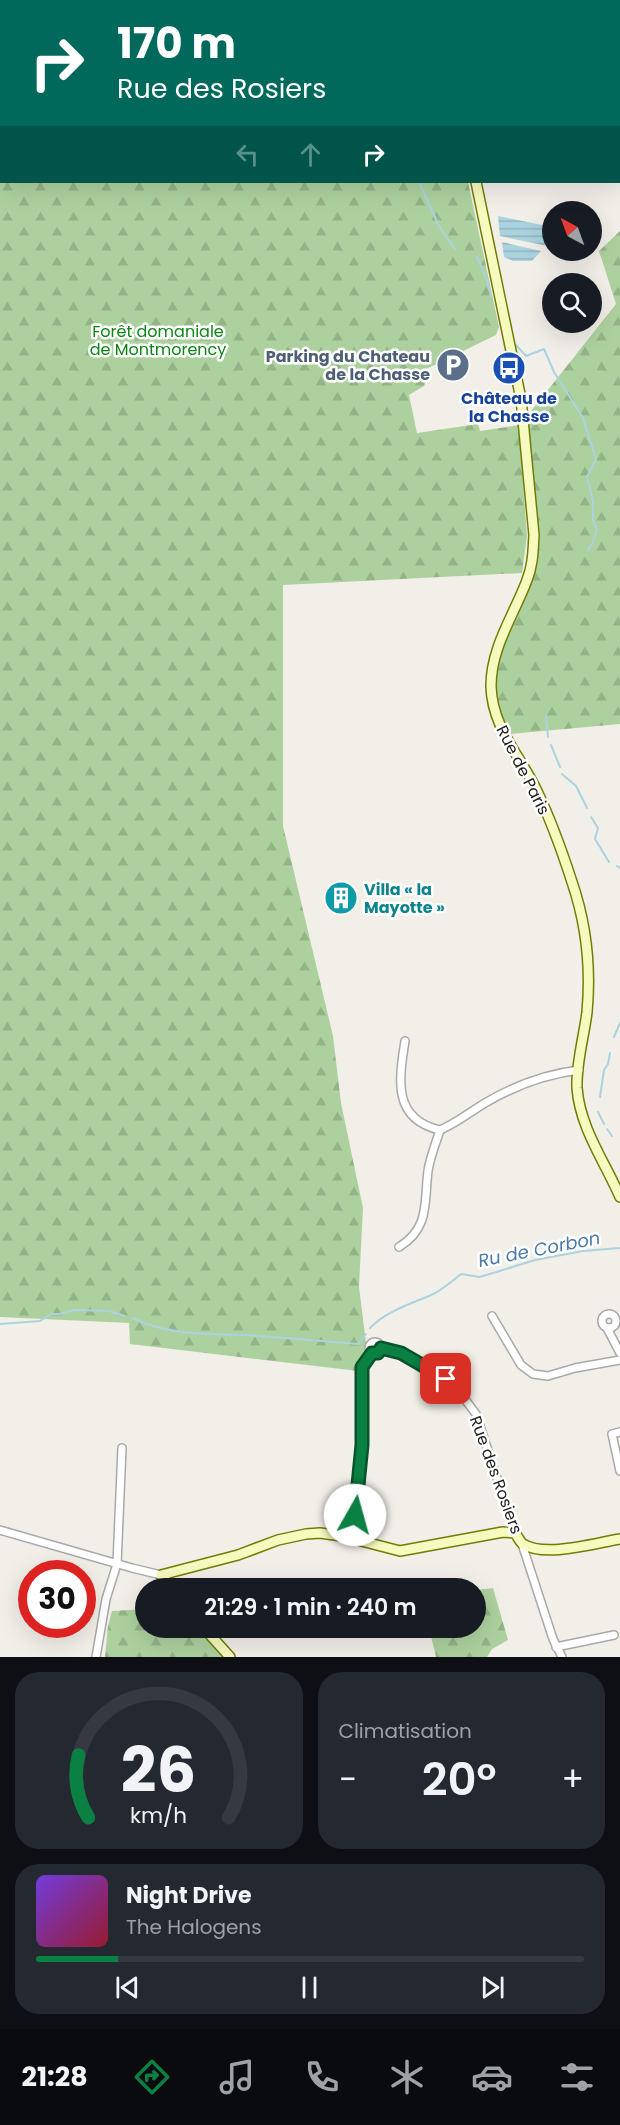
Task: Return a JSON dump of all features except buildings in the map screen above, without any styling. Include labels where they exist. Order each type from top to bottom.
[{"type":"main road","name":"Rue de Paris","points":[[476,183],[521,399],[531,493],[533,557],[527,579],[497,648],[491,685],[493,709],[506,740],[536,788],[573,882],[586,945],[587,1011],[577,1086],[581,1113],[620,1197]]},
{"type":"main road","points":[[164,1578],[161,1575],[238,1555],[291,1536],[320,1533],[352,1538],[400,1551],[474,1536],[503,1532],[515,1533]]},
{"type":"main road","name":"Rue des Rosiers","points":[[515,1533],[522,1544]]},
{"type":"main road","points":[[522,1544],[548,1551],[620,1539]]},
{"type":"main road","points":[[213,1638],[230,1657]]},
{"type":"street","points":[[405,1041],[401,1066],[403,1100],[418,1122],[440,1130],[452,1125],[484,1103],[517,1088],[554,1073],[579,1070]]},
{"type":"street","points":[[399,1247],[413,1237],[424,1214],[428,1170],[440,1130]]},
{"type":"street","points":[[492,1316],[520,1365],[533,1374],[548,1376],[575,1368],[620,1360]]},
{"type":"street","points":[[607,1328],[620,1353]]},
{"type":"street","name":"Rue des Rosiers","points":[[352,1538],[362,1454],[362,1367],[372,1353],[378,1353],[381,1348],[401,1353],[446,1379],[458,1390],[476,1414],[515,1533]]},
{"type":"street","points":[[620,1432],[612,1434],[620,1471]]},
{"type":"street","points":[[96,1657],[106,1599],[117,1564],[122,1448]]},
{"type":"street","points":[[0,1530],[161,1575]]},
{"type":"street","name":"Rue des Rosiers","points":[[522,1544],[556,1647],[562,1657]]},
{"type":"street","points":[[556,1647],[614,1635]]},
{"type":"green space","name":"Forêt domaniale de Montmorency","points":[[0,183],[468,183],[499,327],[496,335],[424,370],[427,378],[424,386],[409,395],[417,433],[478,424],[480,431],[519,425],[527,536],[522,573],[283,585],[283,826],[333,1036],[341,1103],[363,1208],[359,1287],[366,1343],[358,1371],[130,1344],[129,1323],[0,1317]]},
{"type":"green space","points":[[620,231],[620,724],[510,734],[502,715],[496,690],[496,670],[502,648],[538,561],[528,415],[593,333],[602,333],[602,322],[616,304],[602,260],[602,248]]},
{"type":"green space","points":[[493,1588],[508,1640],[492,1649],[487,1657],[436,1657],[431,1638],[486,1638],[486,1589]]},
{"type":"green space","points":[[135,1610],[135,1638],[210,1638],[226,1657],[105,1657],[112,1611]]},
{"type":"water","points":[[498,216],[542,225],[542,245],[500,236]]},
{"type":"water","points":[[502,242],[541,251],[532,261],[513,261],[504,257]]},
{"type":"waterway","points":[[419,183],[439,226],[455,249]]},
{"type":"waterway","points":[[477,257],[491,296]]},
{"type":"waterway","points":[[516,345],[526,356],[544,349],[554,372],[583,418],[596,459],[587,477],[593,501],[593,520],[597,530],[588,550]]},
{"type":"waterway","points":[[546,715],[548,737]]},
{"type":"waterway","points":[[551,745],[560,767]]},
{"type":"waterway","points":[[562,774],[576,786],[587,808]]},
{"type":"waterway","points":[[591,817],[598,828],[595,839],[609,862]]},
{"type":"waterway","points":[[614,1037],[620,1023]]},
{"type":"waterway","points":[[600,1097],[604,1070],[610,1053]]},
{"type":"waterway","points":[[598,1112],[604,1124]]},
{"type":"waterway","points":[[607,1129],[612,1136]]},
{"type":"waterway","name":"Ru de Corbon","points":[[370,1328],[390,1313],[438,1292],[461,1274],[480,1277],[535,1260],[583,1251],[620,1248]]},
{"type":"waterway","name":"Ru de Corbon","points":[[0,1324],[40,1321],[51,1314],[74,1310],[109,1311],[125,1316]]},
{"type":"waterway","name":"Ru de Corbon","points":[[133,1318],[159,1328],[200,1334],[358,1344],[366,1334]]},
{"type":"place","name":"Parking du Chateau de la Chasse","points":[[453,365]]},
{"type":"place","name":"Château de la Chasse","points":[[509,368]]},
{"type":"place","name":"Villa « la Mayotte »","points":[[341,898]]},
{"type":"route","points":[[355,1515],[361,1470],[362,1367],[372,1353],[378,1353],[381,1348],[401,1353],[446,1379]]}]
